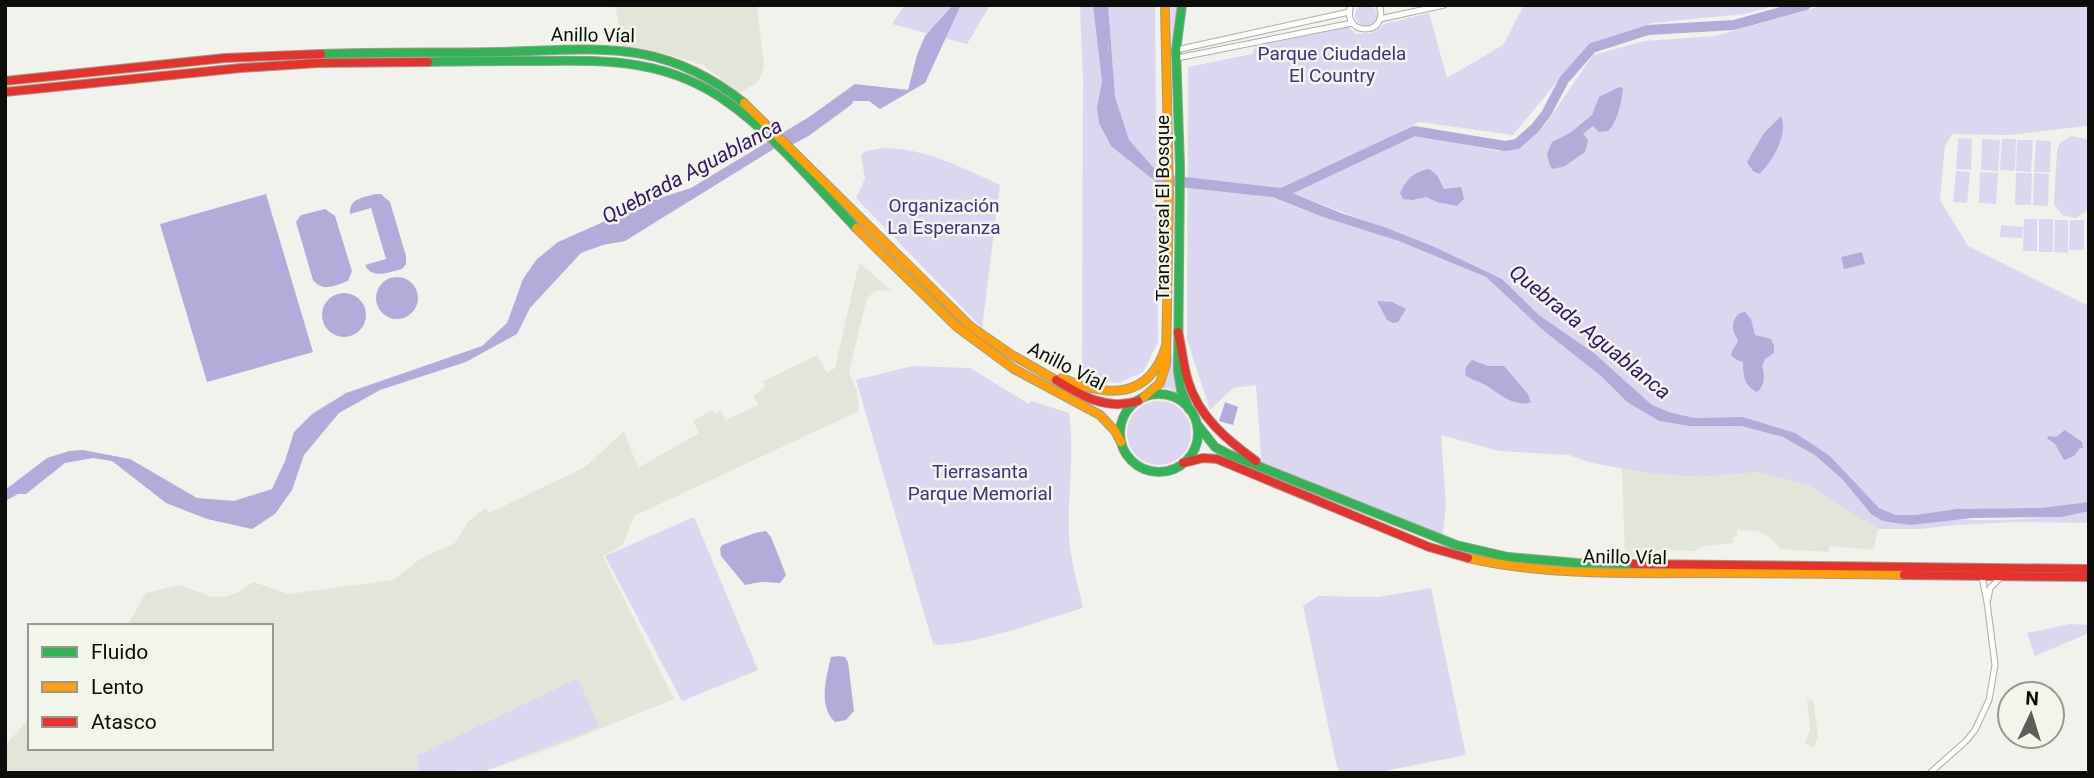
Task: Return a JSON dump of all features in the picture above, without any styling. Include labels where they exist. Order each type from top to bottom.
[{"type":"main road","name":"Transversal El Bosque","points":[[1141,399],[1157,387],[1164,374],[1166,346],[1169,192],[1165,5]]},
{"type":"main road","name":"Transversal El Bosque","points":[[1182,5],[1176,54],[1180,167],[1178,332],[1179,383],[1189,408]]},
{"type":"main road","name":"Anillo Víal","points":[[5,81],[224,58],[610,47],[653,54],[695,70],[737,97],[792,148],[970,326],[1030,368],[1081,395],[1102,403],[1122,405],[1141,399]]},
{"type":"main road","name":"Anillo Víal","points":[[5,93],[292,65],[615,60],[664,69],[698,83],[732,105],[971,339],[1030,379],[1098,411],[1111,423],[1121,442]]},
{"type":"main road","points":[[1178,332],[1187,378],[1202,412],[1228,441],[1280,476]]},
{"type":"main road","points":[[1044,374],[1094,391],[1118,391],[1140,383],[1153,373],[1162,360],[1166,346]]},
{"type":"main road","points":[[1156,394],[1169,396],[1180,400],[1189,408],[1197,424],[1197,438],[1195,448],[1183,463],[1163,471],[1146,469],[1132,461],[1121,442],[1120,430],[1129,408],[1141,399],[1156,394]]},
{"type":"main road","name":"Anillo Víal","points":[[1197,424],[1208,440],[1220,450],[1447,542],[1490,554],[1577,563],[2089,569]]},
{"type":"main road","name":"Anillo Víal","points":[[1183,463],[1203,458],[1221,460],[1429,547],[1499,565],[1545,571],[1606,574],[2089,577]]},
{"type":"street","points":[[1380,19],[1380,6],[1390,5]]},
{"type":"street","points":[[1176,54],[1350,8],[1352,23],[1365,29],[1373,27],[1380,19],[1444,5]]},
{"type":"street","points":[[1176,54],[1352,23]]},
{"type":"street","points":[[1987,602],[1991,587],[2001,576]]},
{"type":"street","points":[[1930,773],[1975,730],[1989,700],[1995,665],[1982,577]]},
{"type":"shaded area","points":[[615,5],[757,5],[764,67],[758,82],[739,93],[703,65],[667,54],[623,47]]},
{"type":"shaded area","points":[[953,5],[961,5],[925,83],[880,109],[869,101],[851,101],[625,241],[581,253],[530,308],[517,334],[466,362],[380,390],[339,413],[304,455],[292,490],[275,514],[252,529],[207,519],[166,503],[112,461],[93,458],[65,463],[26,494],[18,494],[5,501],[5,490],[47,458],[83,450],[130,459],[197,498],[234,501],[272,489],[294,432],[312,414],[346,393],[482,346],[507,323],[523,279],[536,260],[558,242],[601,223],[622,210],[691,188],[809,117],[855,84],[908,90],[925,36]]},
{"type":"shaded area","points":[[1097,5],[1108,5],[1115,97],[1129,140],[1159,174],[1280,188],[1435,247],[1502,279],[1539,315],[1594,353],[1652,405],[1695,418],[1743,417],[1795,433],[1830,456],[1879,508],[1896,515],[1956,509],[2041,508],[2089,502],[2089,511],[2061,517],[1973,518],[1910,525],[1883,521],[1871,514],[1842,479],[1816,456],[1783,437],[1741,426],[1689,426],[1659,421],[1627,402],[1602,377],[1544,331],[1486,277],[1399,241],[1323,217],[1272,197],[1160,185],[1111,146],[1099,123],[1097,107],[1109,48]]},
{"type":"shaded area","points":[[1619,87],[1623,88],[1622,99],[1608,131],[1599,132],[1593,126],[1583,134],[1588,140],[1585,152],[1565,166],[1553,169],[1547,154],[1552,142],[1570,133],[1592,115],[1599,97]]},
{"type":"shaded area","points":[[1781,116],[1783,131],[1778,148],[1759,174],[1753,171],[1747,162],[1764,133]]},
{"type":"shaded area","points":[[1429,169],[1437,175],[1444,189],[1461,187],[1464,199],[1457,206],[1426,197],[1403,199],[1400,193],[1408,180]]},
{"type":"shaded area","points":[[266,194],[313,352],[207,382],[160,224]]},
{"type":"shaded area","points":[[381,194],[390,202],[406,256],[406,264],[402,269],[381,274],[368,270],[365,265],[386,259],[371,208],[350,214],[354,202]]},
{"type":"shaded area","points":[[325,209],[335,216],[352,271],[348,281],[329,287],[321,286],[313,280],[296,222],[301,215]]},
{"type":"shaded area","points":[[1862,252],[1865,264],[1844,269],[1841,257]]},
{"type":"shaded area","points":[[859,263],[891,290],[875,291],[867,298],[849,372],[857,391],[859,411],[634,516],[622,546],[603,556],[674,699],[560,745],[483,772],[6,773],[5,746],[28,719],[28,750],[273,750],[273,624],[128,624],[146,593],[179,585],[212,597],[228,596],[253,582],[289,594],[393,580],[420,559],[455,543],[468,522],[486,507],[489,513],[585,467],[624,431],[638,468],[699,433],[693,421],[713,410],[715,414],[721,411],[726,420],[758,405],[754,396],[765,386],[762,382],[817,355],[827,373],[835,368]]},
{"type":"shaded area","points":[[397,277],[412,283],[418,298],[412,313],[397,319],[382,313],[376,298],[382,283]]},
{"type":"shaded area","points":[[344,293],[360,299],[366,315],[360,331],[344,337],[328,331],[322,315],[328,299]]},
{"type":"shaded area","points":[[1377,301],[1392,302],[1406,309],[1398,322],[1393,323],[1387,320]]},
{"type":"shaded area","points":[[1745,312],[1751,319],[1755,335],[1771,339],[1774,345],[1774,353],[1765,359],[1762,366],[1764,380],[1757,392],[1749,387],[1745,380],[1743,362],[1731,353],[1738,340],[1733,323],[1740,313]]},
{"type":"shaded area","points":[[1472,360],[1488,366],[1504,366],[1528,394],[1531,402],[1509,400],[1465,375],[1466,367]]},
{"type":"shaded area","points":[[1225,402],[1238,407],[1233,425],[1219,421]]},
{"type":"shaded area","points":[[2065,430],[2082,442],[2083,448],[2064,460],[2055,444],[2047,438],[2056,437]]},
{"type":"shaded area","points":[[1622,469],[1701,477],[1759,472],[1809,486],[1878,529],[1873,550],[1829,546],[1829,552],[1781,549],[1768,536],[1758,531],[1737,530],[1737,536],[1733,537],[1734,543],[1704,546],[1695,551],[1660,550],[1625,557]]},
{"type":"shaded area","points":[[766,531],[786,575],[780,583],[760,582],[745,585],[721,556],[720,549],[722,545]]},
{"type":"shaded area","points":[[831,657],[845,657],[848,662],[854,711],[846,720],[835,722],[826,708],[825,691]]},
{"type":"shaded area","points":[[1813,699],[1818,737],[1814,748],[1805,743],[1810,730],[1807,701]]},
{"type":"green space","points":[[1362,4],[1370,4],[1377,11],[1377,19],[1370,26],[1362,26],[1355,19],[1355,11]]},
{"type":"green space","points":[[905,5],[990,5],[967,44],[892,24]]},
{"type":"green space","points":[[1080,5],[1155,5],[1158,342],[1143,372],[1118,383],[1082,377],[1083,79]]},
{"type":"green space","points":[[1171,5],[1179,5],[1172,62]]},
{"type":"green space","name":"Parque Ciudadela El Country","points":[[1524,5],[1779,5],[1744,14],[1652,23],[1585,48],[1513,135],[1419,122],[1320,174],[1413,135],[1499,151],[1521,146],[1545,125],[1593,55],[1645,41],[1715,36],[1818,7],[1841,5],[2089,5],[2089,119],[2086,126],[2009,135],[1952,134],[1945,146],[1940,200],[1968,246],[2089,306],[2088,503],[2041,508],[1956,509],[1896,515],[1879,508],[1830,456],[1743,417],[1695,418],[1652,405],[1594,353],[1539,315],[1502,279],[1435,247],[1289,192],[1294,187],[1265,195],[1323,217],[1399,240],[1486,277],[1544,331],[1602,377],[1627,402],[1659,421],[1689,426],[1741,426],[1783,437],[1816,456],[1842,479],[1871,514],[2008,520],[2089,511],[2089,523],[2015,522],[1921,529],[1878,529],[1809,486],[1759,472],[1701,477],[1651,474],[1592,463],[1569,455],[1499,451],[1441,435],[1446,505],[1442,541],[1262,471],[1256,385],[1233,388],[1210,410],[1187,339],[1188,67],[1252,54],[1256,46],[1349,27],[1356,34],[1372,33],[1384,24],[1429,13],[1447,78],[1503,45]]},
{"type":"green space","points":[[2071,136],[2086,139],[2089,143],[2089,209],[2076,218],[2062,215],[2054,204],[2057,150],[2060,143]]},
{"type":"green space","points":[[1958,138],[1972,139],[1971,170],[1956,169]]},
{"type":"green space","points":[[1982,139],[2000,140],[1998,171],[1981,170]]},
{"type":"green space","points":[[2002,139],[2016,139],[2015,171],[2000,170]]},
{"type":"green space","points":[[2017,140],[2033,140],[2031,172],[2016,171]]},
{"type":"green space","points":[[2036,140],[2051,141],[2050,172],[2034,172]]},
{"type":"green space","name":"Organización La Esperanza","points":[[884,148],[929,155],[1000,185],[982,328],[856,198],[865,179],[861,155],[866,151]]},
{"type":"green space","points":[[1956,171],[1970,172],[1967,203],[1953,202]]},
{"type":"green space","points":[[1980,172],[1998,173],[1996,204],[1979,203]]},
{"type":"green space","points":[[2016,173],[2032,173],[2031,205],[2015,205]]},
{"type":"green space","points":[[2034,173],[2049,174],[2048,206],[2033,205]]},
{"type":"green space","points":[[2024,219],[2037,219],[2037,251],[2023,251]]},
{"type":"green space","points":[[2039,219],[2053,219],[2053,252],[2039,252]]},
{"type":"green space","points":[[2055,220],[2068,220],[2068,253],[2054,252]]},
{"type":"green space","points":[[2070,220],[2084,220],[2084,250],[2069,250]]},
{"type":"green space","points":[[2001,225],[2023,227],[2022,238],[2000,237]]},
{"type":"green space","points":[[1171,353],[1174,358],[1178,394],[1169,388],[1158,389],[1167,379]]},
{"type":"green space","name":"Tierrasanta Parque Memorial","points":[[912,366],[970,368],[1029,404],[1031,401],[1069,413],[1069,538],[1083,608],[985,637],[964,642],[933,644],[856,380]]},
{"type":"green space","points":[[1159,401],[1171,403],[1182,410],[1189,421],[1189,445],[1182,456],[1171,463],[1159,465],[1147,463],[1136,456],[1129,445],[1127,433],[1129,421],[1136,410],[1147,403]]},
{"type":"green space","points":[[694,517],[758,670],[682,701],[605,556]]},
{"type":"green space","points":[[1431,588],[1466,755],[1374,773],[1342,773],[1337,767],[1303,606],[1318,596],[1379,597]]},
{"type":"green space","points":[[2070,624],[2089,625],[2089,633],[2035,656],[2027,633]]},
{"type":"green space","points":[[578,678],[599,727],[484,771],[460,769],[451,773],[419,773],[417,756]]},
{"type":"waterway","name":"Quebrada Aguablanca","points":[[1098,5],[1107,81]]},
{"type":"waterway","points":[[1282,193],[1414,131],[1505,146],[1517,144],[1546,114],[1564,80],[1592,48],[1648,30],[1734,25],[1806,5]]},
{"type":"waterway","name":"Quebrada Aguablanca","points":[[779,146],[807,131],[848,101]]},
{"type":"traffic: fast","points":[[1182,5],[1176,50],[1180,167],[1178,371],[1181,390],[1189,409]]},
{"type":"traffic: fast","points":[[321,54],[565,50],[626,52],[684,66],[714,81],[744,103]]},
{"type":"traffic: fast","points":[[428,62],[592,61],[640,66],[685,79],[708,89],[747,117],[796,163],[856,228]]},
{"type":"traffic: fast","points":[[1159,394],[1174,397],[1186,406],[1195,418],[1198,433],[1195,448],[1186,460],[1174,469],[1159,472],[1144,469],[1132,460],[1123,448],[1120,433],[1123,418],[1132,406],[1144,397],[1159,394]]},
{"type":"traffic: fast","points":[[1197,424],[1215,447],[1228,454],[1456,545],[1508,557],[1577,563],[1634,564]]},
{"type":"traffic: slow","points":[[1144,397],[1160,383],[1166,364],[1169,193],[1165,5]]},
{"type":"traffic: slow","points":[[744,103],[970,326],[1012,355],[1056,380]]},
{"type":"traffic: slow","points":[[856,228],[957,327],[1014,369],[1100,415],[1121,442]]},
{"type":"traffic: slow","points":[[1062,378],[1094,389],[1124,390],[1149,377],[1166,346]]},
{"type":"traffic: slow","points":[[1468,558],[1559,571],[1904,575]]},
{"type":"traffic: jam","points":[[5,81],[225,58],[321,54]]},
{"type":"traffic: jam","points":[[5,92],[241,68],[318,63],[428,62]]},
{"type":"traffic: jam","points":[[1178,332],[1188,381],[1199,406],[1215,427],[1256,461]]},
{"type":"traffic: jam","points":[[1056,380],[1085,396],[1105,403],[1126,404],[1138,401]]},
{"type":"traffic: jam","points":[[1183,463],[1203,458],[1217,459],[1429,547],[1468,558]]},
{"type":"traffic: jam","points":[[1634,564],[2089,569]]},
{"type":"traffic: jam","points":[[1904,575],[2089,577]]}]
